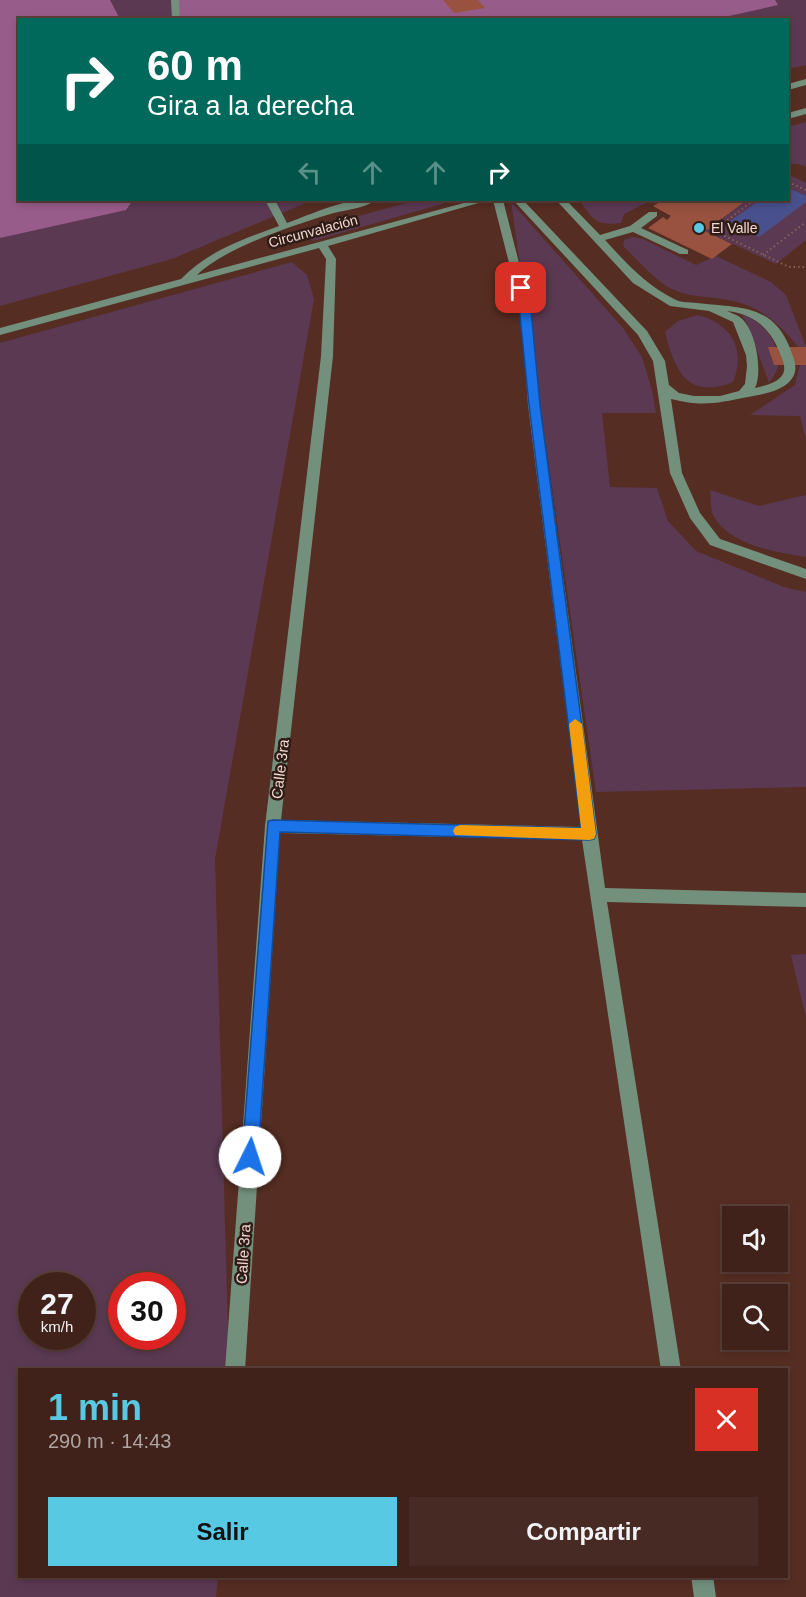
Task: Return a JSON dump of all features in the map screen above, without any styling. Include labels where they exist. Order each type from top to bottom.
[{"type":"street","points":[[175,0],[176,18]]},
{"type":"street","points":[[789,87],[806,82]]},
{"type":"street","points":[[789,116],[806,111]]},
{"type":"street","points":[[271,201],[284,226]]},
{"type":"street","name":"Circunvalación","points":[[184,282],[201,265],[226,249],[284,226],[367,201]]},
{"type":"street","name":"Circunvalación","points":[[0,332],[480,201]]},
{"type":"street","points":[[498,201],[526,310],[536,417],[589,834],[671,1368]]},
{"type":"street","points":[[519,201],[643,333],[659,361],[676,473],[694,515],[715,542],[806,574]]},
{"type":"street","points":[[562,201],[649,291],[674,304],[738,308],[757,316],[782,338],[791,368],[789,374],[778,385],[720,400],[694,400],[675,396],[664,386]]},
{"type":"street","points":[[598,239],[634,228],[653,214]]},
{"type":"street","points":[[634,228],[684,252]]},
{"type":"street","name":"Calle 3ra","points":[[235,1368],[273,826],[327,356],[331,259],[322,244]]},
{"type":"street","points":[[711,308],[728,314],[742,327],[752,355],[754,377],[743,394]]},
{"type":"street","points":[[273,826],[589,834]]},
{"type":"street","points":[[599,896],[806,900]]},
{"type":"street","points":[[702,1578],[705,1597]]},
{"type":"path","points":[[789,182],[806,190]]},
{"type":"path","points":[[713,231],[753,201]]},
{"type":"path","points":[[763,255],[806,222]]},
{"type":"path","points":[[708,228],[789,267],[806,267]]},
{"type":"shaded area","points":[[0,0],[806,0],[806,65],[789,69],[789,18],[18,18],[18,201],[311,201],[172,259],[0,306]]},
{"type":"shaded area","points":[[0,0],[110,0],[119,18],[18,18],[18,201],[132,201],[126,210],[0,238]]},
{"type":"shaded area","points":[[175,0],[775,0],[778,5],[720,18],[176,18]]},
{"type":"shaded area","points":[[806,122],[806,167],[789,164],[789,127]]},
{"type":"shaded area","points":[[789,174],[806,183],[806,240],[776,264],[705,231],[746,201],[789,201]]},
{"type":"shaded area","points":[[413,201],[453,201],[313,241],[305,233],[312,229]]},
{"type":"shaded area","points":[[580,201],[650,201],[624,214],[621,223],[600,222]]},
{"type":"shaded area","points":[[511,202],[623,328],[642,357],[656,413],[602,413],[610,487],[657,488],[668,521],[696,551],[784,587],[806,592],[806,787],[596,792]]},
{"type":"shaded area","points":[[632,237],[643,239],[696,265],[716,256],[771,282],[786,295],[806,347],[798,347],[774,321],[756,309],[734,301],[684,294],[666,286],[623,246],[624,240]]},
{"type":"shaded area","points":[[292,262],[307,275],[314,299],[215,859],[229,1368],[18,1368],[18,1578],[218,1578],[216,1597],[0,1597],[0,343]]},
{"type":"shaded area","points":[[741,314],[756,321],[773,341],[778,357],[778,368],[769,383],[747,323]]},
{"type":"shaded area","points":[[698,315],[720,325],[733,340],[738,359],[733,382],[717,387],[694,384],[679,370],[673,359],[665,332],[678,321]]},
{"type":"shaded area","points":[[800,365],[806,365],[806,439],[800,416],[750,415],[795,385]]},
{"type":"shaded area","points":[[710,490],[759,506],[806,495],[806,557],[756,546],[732,535],[714,517]]},
{"type":"shaded area","points":[[806,954],[806,1018],[791,955]]},
{"type":"water","points":[[789,188],[806,196],[806,202],[759,237],[729,222],[759,201],[789,201]]},
{"type":"building","points":[[443,0],[478,0],[485,8],[454,13]]},
{"type":"building","points":[[661,201],[746,201],[705,231],[732,244],[712,259],[648,228],[663,217],[667,220],[671,216],[653,206]]},
{"type":"building","points":[[768,347],[806,347],[806,365],[774,365]]},
{"type":"slow traffic","points":[[460,831],[589,834],[575,724]]},
{"type":"place","name":"El Valle","points":[[699,228]]},
{"type":"route","points":[[250,1157],[273,826],[589,834],[534,405],[526,310],[521,288]]}]
